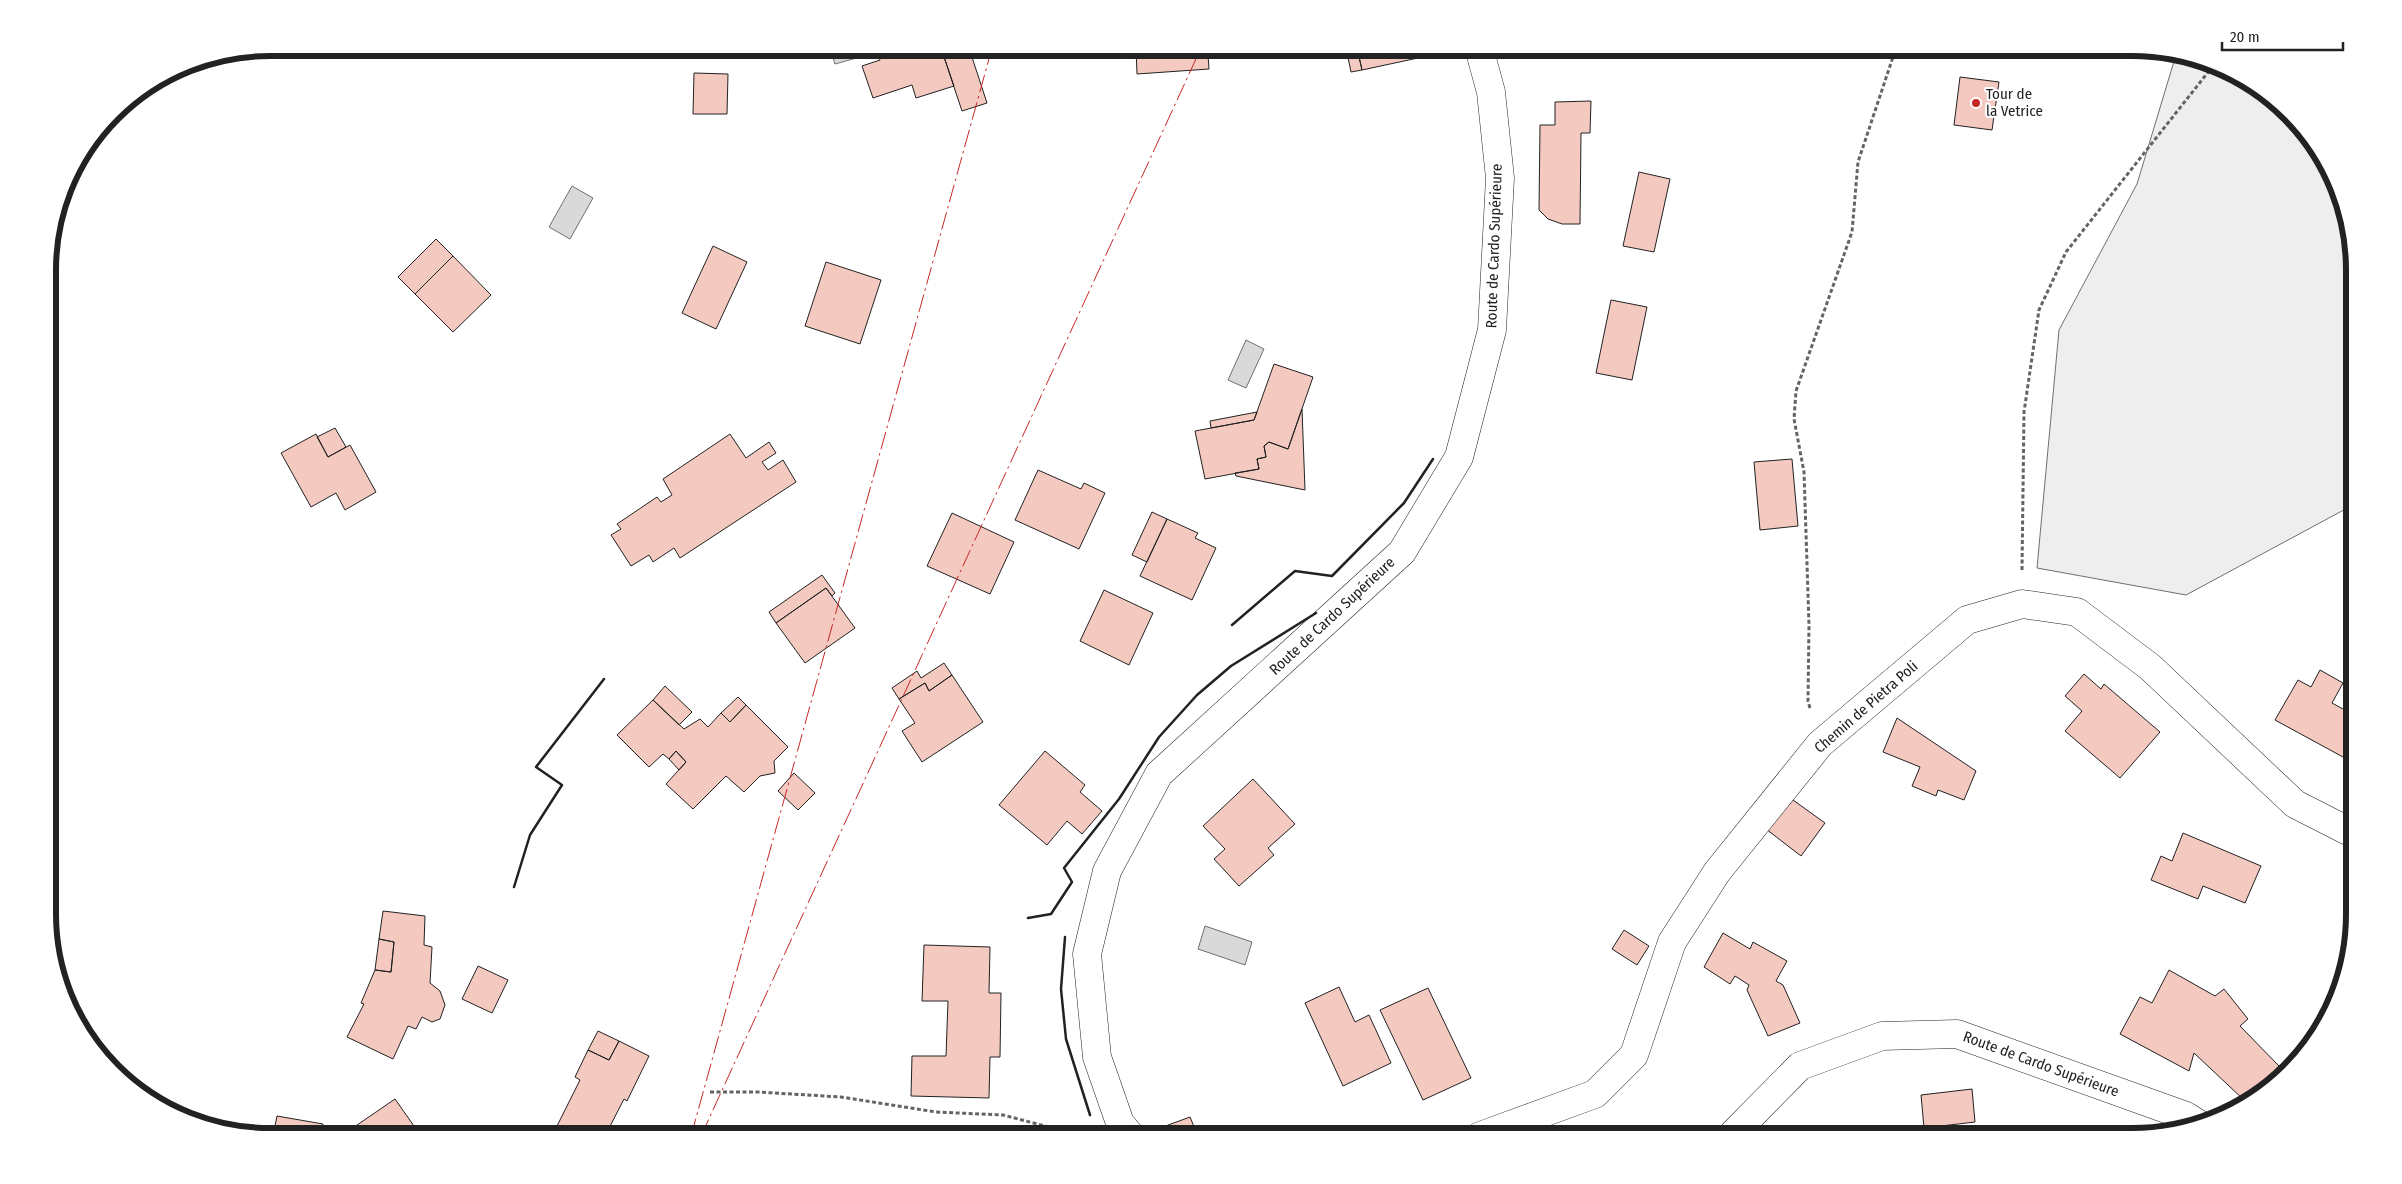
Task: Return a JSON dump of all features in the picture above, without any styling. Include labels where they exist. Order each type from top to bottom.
[{"type":"street","name":"Route de Cardo Supérieure","points":[[1124,1128],[1096,1057],[1086,954],[1107,871],[1159,774],[1402,552],[1459,457],[1492,330],[1500,178],[1491,92],[1481,56]]},
{"type":"street","name":"Chemin de Pietra Poli","points":[[1502,1128],[1595,1094],[1634,1055],[1672,942],[1717,872],[1820,744],[1967,620],[2022,604],[2077,612],[2150,667],[2295,804],[2346,830]]},
{"type":"street","name":"Route de Cardo Supérieure","points":[[1739,1128],[1800,1066],[1882,1036],[1958,1034],[2191,1119]]},
{"type":"path","points":[[1820,744],[1808,701],[1809,625],[1804,472],[1794,419],[1796,391],[1852,232],[1858,162],[1893,56]]},
{"type":"path","points":[[2022,604],[2024,412],[2039,310],[2066,252],[2209,71]]},
{"type":"path","points":[[710,1092],[758,1092],[841,1097],[936,1112],[1003,1115],[1053,1128]]},
{"type":"shaded area","points":[[832,56],[860,57],[835,64]]},
{"type":"shaded area","points":[[2174,60],[2200,68],[2239,85],[2273,109],[2293,129],[2310,151],[2324,176],[2338,215],[2344,243],[2346,271],[2346,509],[2186,595],[2037,568],[2059,330],[2137,184]]},
{"type":"shaded area","points":[[572,186],[593,198],[570,239],[549,227]]},
{"type":"shaded area","points":[[1246,340],[1264,349],[1246,388],[1228,380]]},
{"type":"shaded area","points":[[1205,926],[1252,942],[1245,965],[1198,949]]},
{"type":"building","points":[[878,56],[944,56],[954,86],[916,98],[912,85],[873,98],[862,66],[880,60]]},
{"type":"building","points":[[944,56],[972,56],[987,103],[962,111]]},
{"type":"building","points":[[1136,56],[1145,56],[1145,58],[1208,56],[1209,69],[1137,74]]},
{"type":"building","points":[[1145,56],[1187,56],[1145,58]]},
{"type":"building","points":[[1348,56],[1359,56],[1362,70],[1351,72]]},
{"type":"building","points":[[1359,56],[1417,56],[1418,58],[1362,70]]},
{"type":"building","points":[[694,73],[728,74],[727,114],[693,114]]},
{"type":"building","name":"Tour de la Vetrice","points":[[1960,77],[1999,82],[1992,130],[1954,125]]},
{"type":"building","points":[[1591,101],[1590,133],[1581,133],[1580,224],[1562,224],[1548,219],[1539,210],[1540,125],[1555,125],[1555,102]]},
{"type":"building","points":[[1639,172],[1670,179],[1654,252],[1623,246]]},
{"type":"building","points":[[436,239],[453,256],[415,294],[398,277]]},
{"type":"building","points":[[713,246],[747,262],[716,329],[682,313]]},
{"type":"building","points":[[453,256],[491,295],[453,332],[415,294]]},
{"type":"building","points":[[826,262],[881,280],[860,344],[805,326]]},
{"type":"building","points":[[1611,300],[1647,307],[1632,380],[1596,373]]},
{"type":"building","points":[[1274,364],[1313,377],[1288,449],[1269,442],[1264,446],[1266,457],[1257,459],[1259,469],[1205,479],[1195,431],[1254,420]]},
{"type":"building","points":[[1302,409],[1305,490],[1236,476],[1235,473],[1259,469],[1257,459],[1266,457],[1264,446],[1269,442],[1288,449]]},
{"type":"building","points":[[1257,412],[1254,420],[1211,428],[1210,421]]},
{"type":"building","points":[[335,428],[346,447],[328,457],[317,437]]},
{"type":"building","points":[[316,434],[328,457],[350,445],[376,492],[345,510],[336,493],[311,507],[281,453]]},
{"type":"building","points":[[730,434],[746,458],[769,442],[776,453],[762,462],[768,470],[783,460],[796,482],[680,558],[674,548],[653,562],[649,555],[631,566],[611,535],[621,529],[617,524],[657,497],[661,502],[672,495],[663,479]]},
{"type":"building","points":[[1792,459],[1798,526],[1760,530],[1754,462]]},
{"type":"building","points":[[1038,470],[1081,489],[1084,483],[1105,493],[1079,549],[1015,520]]},
{"type":"building","points":[[1152,512],[1167,519],[1147,562],[1132,555]]},
{"type":"building","points":[[952,513],[1014,542],[990,594],[927,566]]},
{"type":"building","points":[[1167,519],[1198,533],[1195,538],[1216,548],[1192,600],[1140,576]]},
{"type":"building","points":[[822,575],[835,593],[832,596],[826,588],[776,623],[769,612]]},
{"type":"building","points":[[826,588],[855,628],[805,663],[776,623]]},
{"type":"building","points":[[1104,590],[1153,613],[1129,665],[1080,641]]},
{"type":"building","points":[[944,663],[952,675],[929,691],[925,683],[899,699],[892,688],[917,671],[921,678]]},
{"type":"building","points":[[2320,670],[2343,683],[2332,703],[2346,711],[2346,759],[2275,720],[2298,680],[2311,687]]},
{"type":"building","points":[[2084,674],[2101,689],[2104,684],[2160,732],[2120,778],[2065,731],[2082,711],[2065,696]]},
{"type":"building","points":[[952,675],[983,722],[922,762],[902,731],[915,723],[899,699],[925,683],[929,691]]},
{"type":"building","points":[[665,686],[692,712],[679,725],[653,700]]},
{"type":"building","points":[[738,697],[746,705],[730,722],[721,713]]},
{"type":"building","points":[[653,700],[684,729],[700,719],[708,727],[721,713],[730,722],[746,705],[788,747],[774,761],[775,773],[760,776],[744,792],[726,776],[693,809],[666,784],[686,762],[676,751],[669,759],[663,754],[649,767],[617,735]]},
{"type":"building","points":[[1897,718],[1976,771],[1964,800],[1938,790],[1936,796],[1912,786],[1920,767],[1883,752]]},
{"type":"building","points":[[676,751],[686,762],[679,770],[669,759]]},
{"type":"building","points":[[1045,751],[1085,785],[1080,792],[1102,811],[1082,834],[1067,821],[1047,845],[999,805]]},
{"type":"building","points":[[794,773],[815,793],[798,810],[778,791]]},
{"type":"building","points":[[1253,779],[1295,824],[1268,848],[1274,855],[1239,886],[1214,859],[1225,849],[1203,826]]},
{"type":"building","points":[[1793,800],[1825,823],[1801,856],[1766,829]]},
{"type":"building","points":[[2183,833],[2261,866],[2245,903],[2203,886],[2198,899],[2151,880],[2161,856],[2172,861]]},
{"type":"building","points":[[383,911],[425,916],[424,945],[432,947],[430,983],[440,991],[445,1005],[440,1019],[432,1022],[422,1017],[416,1029],[408,1026],[393,1059],[347,1037],[364,1004],[361,1003],[375,970],[391,972],[394,942],[379,939]]},
{"type":"building","points":[[1624,930],[1649,946],[1637,965],[1612,949]]},
{"type":"building","points":[[1723,933],[1750,949],[1753,942],[1787,961],[1776,981],[1783,985],[1800,1023],[1768,1036],[1747,990],[1749,985],[1735,976],[1730,984],[1704,967]]},
{"type":"building","points":[[379,939],[394,942],[391,972],[375,970]]},
{"type":"building","points":[[924,945],[990,947],[989,993],[1001,993],[1000,1057],[990,1057],[989,1098],[911,1096],[912,1056],[946,1056],[948,1001],[922,1001]]},
{"type":"building","points":[[478,966],[508,980],[492,1013],[462,999]]},
{"type":"building","points":[[2169,970],[2215,996],[2224,989],[2248,1019],[2240,1026],[2279,1066],[2264,1082],[2241,1098],[2194,1053],[2189,1071],[2120,1034],[2140,997],[2152,1003]]},
{"type":"building","points":[[1339,987],[1355,1022],[1369,1015],[1391,1063],[1343,1086],[1305,1003]]},
{"type":"building","points":[[1428,988],[1471,1078],[1423,1100],[1380,1010]]},
{"type":"building","points":[[598,1031],[619,1041],[609,1060],[588,1050]]},
{"type":"building","points":[[619,1041],[649,1056],[627,1101],[624,1099],[609,1128],[556,1128],[580,1080],[575,1077],[588,1050],[609,1060]]},
{"type":"building","points":[[1972,1089],[1975,1122],[1924,1128],[1921,1095]]},
{"type":"building","points":[[395,1099],[415,1128],[353,1128]]},
{"type":"building","points":[[277,1116],[323,1124],[322,1128],[275,1128]]},
{"type":"building","points":[[1190,1117],[1195,1128],[1160,1128]]},
{"type":"wall","points":[[1232,625],[1295,571],[1332,576],[1404,503],[1433,459]]},
{"type":"wall","points":[[1028,918],[1051,914],[1072,882],[1064,868],[1119,799],[1159,737],[1197,695],[1231,666],[1316,613]]},
{"type":"wall","points":[[514,887],[530,835],[562,785],[536,767],[604,679]]},
{"type":"wall","points":[[1065,937],[1061,989],[1066,1039],[1090,1115]]},
{"type":"power","points":[[693,1128],[990,56]]},
{"type":"power","points":[[705,1128],[1197,56]]},
{"type":"place","name":"Tour de la Vetrice","points":[[1976,103]]}]
